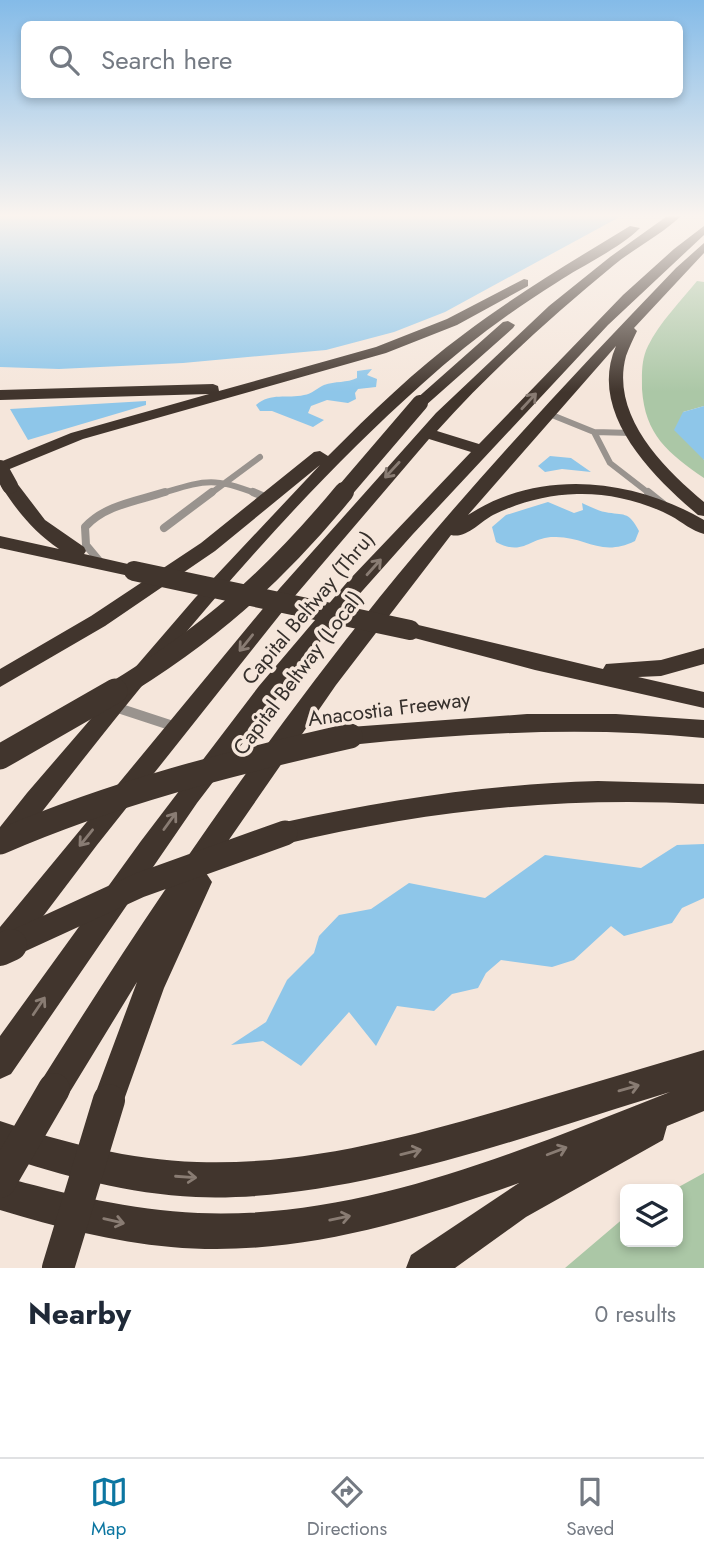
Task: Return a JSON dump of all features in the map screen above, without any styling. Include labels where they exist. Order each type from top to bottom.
[{"type":"highway","points":[[101,563],[47,534],[22,506],[0,468],[78,436],[381,351],[452,322],[548,273]]},
{"type":"highway","points":[[0,679],[157,582],[208,547],[367,416],[466,339],[564,273]]},
{"type":"highway","points":[[0,757],[121,689],[215,624],[291,552],[421,403],[485,343],[582,273]]},
{"type":"highway","name":"Capital Beltway (Thru)","points":[[0,950],[57,873],[349,516],[472,382],[596,273]]},
{"type":"highway","name":"Capital Beltway (Thru)","points":[[0,1063],[114,897],[227,743],[310,638],[483,450],[654,273]]},
{"type":"highway","name":"Capital Beltway (Local)","points":[[0,1182],[162,915],[302,715],[413,569],[547,413],[679,273]]},
{"type":"highway","points":[[645,309],[623,343],[615,373],[618,400],[632,433],[664,474],[704,512]]},
{"type":"highway","points":[[3,842],[201,603],[314,479],[377,418],[466,339]]},
{"type":"highway","points":[[0,395],[198,390],[314,370]]},
{"type":"highway","points":[[427,433],[483,450]]},
{"type":"highway","points":[[413,569],[479,514],[529,493],[558,489],[598,489],[639,497],[668,507],[704,528]]},
{"type":"highway","points":[[0,542],[410,629],[535,662],[704,700]]},
{"type":"highway","points":[[504,652],[538,655],[605,670],[625,671],[677,666],[704,656]]},
{"type":"highway","name":"Anacostia Freeway","points":[[3,842],[103,802],[224,764],[350,736],[486,724],[577,721],[704,729]]},
{"type":"highway","points":[[58,1268],[127,1040],[151,977],[250,788]]},
{"type":"highway","points":[[0,950],[126,890],[206,858],[285,833],[364,814],[501,795],[584,790],[704,794]]},
{"type":"highway","points":[[0,1138],[56,1157],[142,1174],[223,1180],[321,1172],[412,1152],[704,1066]]},
{"type":"highway","points":[[0,1193],[135,1226],[230,1231],[334,1220],[430,1196],[704,1098]]},
{"type":"highway","points":[[424,1268],[514,1205],[704,1098]]},
{"type":"lane","points":[[547,413],[594,432],[632,433]]},
{"type":"lane","points":[[594,432],[610,463],[668,507]]},
{"type":"lane","points":[[164,527],[260,457]]},
{"type":"lane","points":[[101,563],[86,545],[83,535],[89,520],[96,515],[191,484],[215,479],[269,499]]},
{"type":"lane","points":[[113,706],[177,727]]},
{"type":"green space","points":[[697,281],[704,282],[704,406],[683,412],[704,460],[704,478],[669,451],[653,431],[644,405],[642,389],[643,362],[648,346],[664,321]]},
{"type":"green space","points":[[704,1173],[704,1268],[565,1268],[620,1221],[620,1247],[683,1247],[683,1185]]},
{"type":"water","points":[[0,273],[516,273],[445,312],[394,332],[326,350],[183,363],[59,369],[0,367]]},
{"type":"water","points":[[372,369],[367,375],[377,379],[376,387],[358,389],[355,393],[356,399],[348,403],[327,400],[311,406],[308,413],[324,420],[313,427],[272,411],[260,411],[256,405],[273,397],[298,396],[324,385],[349,381],[357,378],[357,371]]},
{"type":"water","points":[[146,401],[146,405],[28,440],[10,409]]},
{"type":"water","points":[[704,406],[704,460],[674,430],[683,412]]},
{"type":"water","points":[[550,456],[571,458],[591,472],[562,469],[545,472],[538,466]]},
{"type":"water","points":[[548,502],[574,513],[583,510],[582,503],[602,511],[625,515],[639,531],[635,541],[612,547],[554,537],[513,548],[496,542],[492,527],[506,515]]},
{"type":"water","points":[[704,844],[704,898],[682,908],[672,923],[624,936],[611,926],[574,960],[552,967],[501,960],[486,973],[478,988],[452,994],[434,1011],[397,1006],[376,1046],[349,1012],[301,1066],[263,1041],[231,1045],[266,1022],[287,980],[314,953],[319,936],[339,915],[371,909],[409,883],[485,898],[545,855],[641,868],[677,845]]}]
